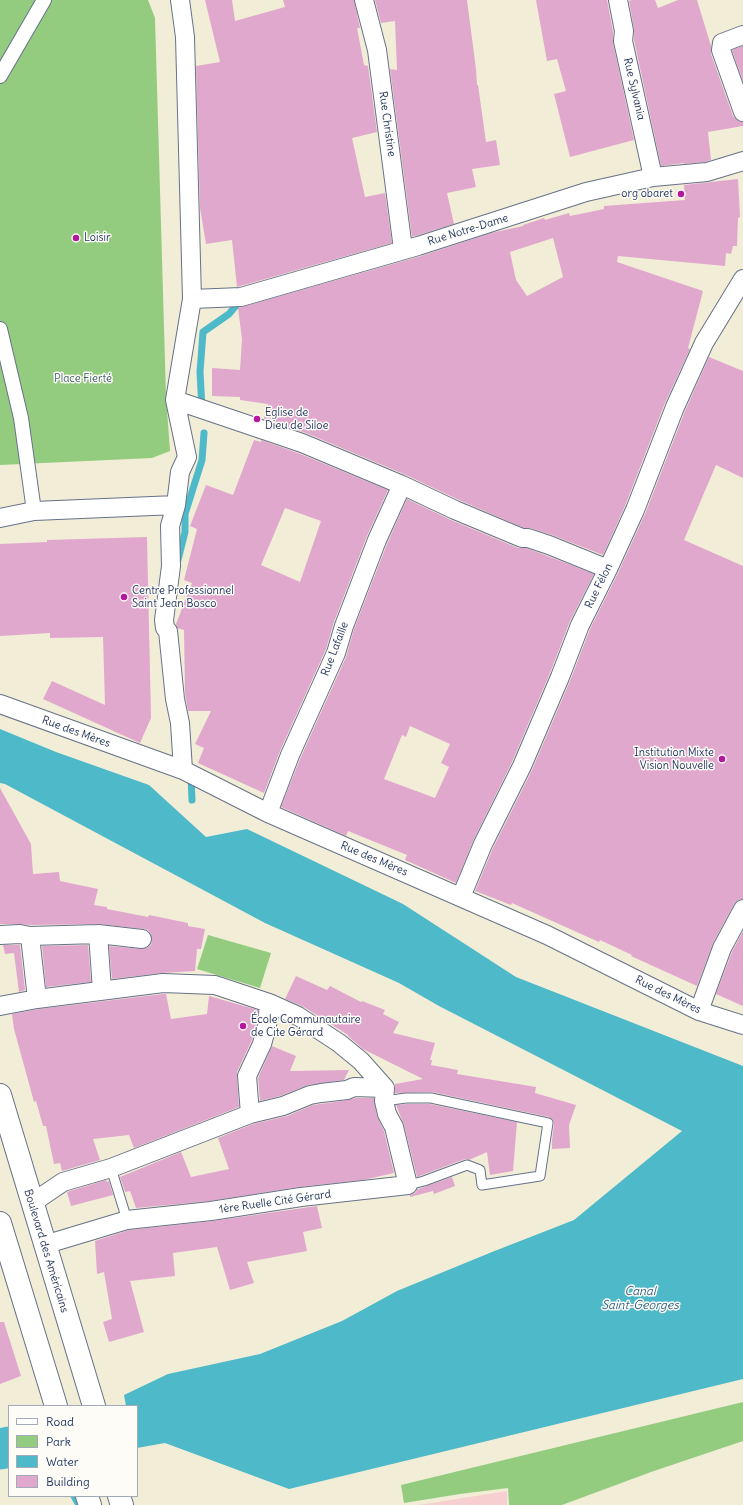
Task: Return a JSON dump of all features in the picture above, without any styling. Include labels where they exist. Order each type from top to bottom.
[{"type":"main road","name":"Boulevard des Américains","points":[[0,1095],[44,1245],[94,1405]]},
{"type":"main road","points":[[0,1223],[56,1405]]},
{"type":"street","points":[[0,76],[44,0]]},
{"type":"street","points":[[180,0],[185,37],[192,298],[176,400],[187,457],[180,472],[176,505],[170,526],[171,566],[164,620],[168,631],[175,699],[180,723],[183,770]]},
{"type":"street","name":"Rue Christine","points":[[364,0],[377,50],[402,250]]},
{"type":"street","name":"Rue Sylvania","points":[[618,0],[624,31],[623,42],[653,177]]},
{"type":"street","points":[[743,35],[722,43],[721,50],[743,112]]},
{"type":"street","name":"Rue Notre-Dame","points":[[192,298],[241,297],[402,250],[586,192],[653,177],[707,172],[743,161]]},
{"type":"street","name":"Rue Félon","points":[[461,897],[483,844],[522,766],[560,677],[580,625],[635,510],[675,407],[704,343],[743,279]]},
{"type":"street","points":[[0,329],[21,418],[34,511]]},
{"type":"street","points":[[176,400],[302,443],[522,538],[528,538],[549,545],[608,569]]},
{"type":"street","name":"Rue Lafaille","points":[[268,813],[290,755],[336,653],[344,626],[377,540],[402,485]]},
{"type":"street","points":[[0,518],[34,511],[176,505]]},
{"type":"street","name":"Rue des Mères","points":[[0,704],[183,770],[268,813],[547,935],[700,1011],[743,1025]]},
{"type":"street","points":[[700,1011],[722,948],[743,909]]},
{"type":"street","points":[[0,935],[20,934],[30,936],[98,934],[142,940]]},
{"type":"street","points":[[98,934],[102,990]]},
{"type":"street","points":[[30,936],[37,999]]},
{"type":"street","points":[[0,1006],[37,999],[163,983],[215,985],[269,1003],[298,1016],[339,1043],[361,1061],[384,1095],[387,1114],[394,1127],[408,1185]]},
{"type":"street","points":[[250,1114],[247,1076],[262,1044],[267,1026],[269,1003]]},
{"type":"street","points":[[32,1203],[63,1182],[111,1168],[250,1114],[283,1106],[310,1095],[347,1090],[354,1087],[384,1095]]},
{"type":"street","name":"1ère Ruelle Cité Gérard","points":[[44,1245],[127,1220],[211,1211],[301,1197],[408,1185]]},
{"type":"lane","points":[[384,1095],[406,1098],[431,1098],[548,1123],[540,1176],[482,1185],[480,1170],[467,1165],[424,1181],[408,1185]]},
{"type":"lane","points":[[111,1168],[127,1220]]},
{"type":"shaded area","points":[[507,1491],[507,1505],[419,1505]]},
{"type":"green space","name":"Place Fierté","points":[[0,0],[148,0],[155,18],[166,396],[170,451],[152,458],[0,465]]},
{"type":"green space","points":[[208,935],[271,953],[260,988],[197,969]]},
{"type":"green space","points":[[743,1402],[743,1441],[651,1472],[562,1505],[509,1505],[508,1488],[404,1503],[401,1485]]},
{"type":"water","name":"Canal Saint-Georges","points":[[0,729],[56,752],[149,785],[206,837],[247,829],[403,904],[516,977],[743,1066],[743,1379],[289,1489],[165,1443],[138,1448],[138,1405],[126,1405],[124,1395],[168,1374],[260,1354],[342,1321],[397,1291],[574,1220],[682,1131],[439,1006],[399,983],[265,923],[5,784],[0,783]]},
{"type":"building","points":[[205,0],[232,0],[235,21],[285,7],[283,0],[354,0],[360,28],[357,28],[364,65],[368,66],[377,132],[352,138],[365,197],[385,193],[392,243],[237,287],[232,240],[206,244],[200,208],[196,66],[220,62]]},
{"type":"building","points":[[375,0],[467,0],[477,85],[486,142],[496,140],[500,165],[472,169],[476,187],[447,193],[454,224],[412,237],[390,69],[397,70],[395,21],[381,23]]},
{"type":"building","points":[[536,0],[607,0],[613,31],[613,43],[634,140],[570,157],[554,94],[566,91],[557,59],[547,61]]},
{"type":"building","points":[[655,0],[658,8],[678,0],[697,0],[711,46],[711,54],[733,116],[737,120],[743,122],[743,126],[708,132],[711,160],[705,162],[661,166],[634,40],[634,29],[629,1]]},
{"type":"building","points":[[743,46],[743,81],[732,50]]},
{"type":"building","points":[[738,179],[740,217],[738,218],[737,246],[733,246],[731,254],[726,253],[725,266],[618,256],[617,262],[703,291],[688,348],[690,349],[665,403],[625,506],[603,555],[552,535],[531,528],[524,528],[406,475],[306,433],[264,419],[268,404],[240,400],[240,397],[212,396],[212,368],[240,370],[242,339],[238,308],[421,256],[491,233],[523,226],[544,218],[545,220],[569,213],[570,216],[604,209],[604,206],[685,200],[684,185]],"holes":[[[553,238],[563,277],[527,296],[516,280],[510,252]]]},
{"type":"building","points":[[709,357],[743,371],[743,478],[716,465],[684,540],[743,566],[743,899],[738,900],[734,904],[713,943],[697,986],[600,940],[599,942],[512,903],[511,905],[475,891],[493,848],[532,770],[570,681],[590,629],[645,514],[685,411]]},
{"type":"building","points":[[254,440],[261,442],[261,440],[298,453],[388,490],[367,536],[334,622],[326,649],[280,751],[264,793],[198,763],[204,748],[195,744],[211,711],[188,711],[185,693],[184,630],[177,628],[176,624],[192,583],[184,580],[197,529],[190,526],[206,485],[233,495]],"holes":[[[285,508],[321,521],[300,582],[261,565]]]},
{"type":"building","points":[[407,499],[451,520],[518,548],[526,548],[594,574],[570,621],[550,673],[512,762],[474,839],[456,883],[405,860],[407,855],[348,831],[346,836],[281,807],[300,759],[346,657],[354,629],[387,544]],"holes":[[[410,726],[450,744],[441,763],[449,767],[435,798],[384,779],[402,735],[406,737]]]},
{"type":"building","points":[[147,537],[151,718],[140,743],[43,699],[52,681],[105,705],[103,637],[50,638],[50,633],[0,636],[0,544],[47,542],[47,540]]},
{"type":"building","points":[[0,788],[31,844],[33,874],[59,872],[60,881],[98,889],[94,905],[148,917],[149,915],[188,923],[188,926],[205,929],[201,949],[197,949],[195,971],[112,979],[109,946],[141,949],[147,948],[151,945],[152,940],[151,934],[148,930],[144,929],[98,924],[0,924]]},
{"type":"building","points":[[743,931],[743,1006],[716,994],[732,952]]},
{"type":"building","points":[[3,945],[20,945],[25,990],[19,992],[14,953],[5,954]]},
{"type":"building","points":[[88,945],[91,982],[46,987],[42,946]]},
{"type":"building","points":[[296,976],[327,990],[330,986],[361,1002],[362,1001],[385,1010],[383,1014],[399,1022],[393,1033],[435,1043],[430,1060],[432,1060],[431,1065],[458,1070],[457,1074],[536,1087],[535,1093],[576,1105],[569,1125],[570,1148],[552,1149],[554,1124],[552,1119],[549,1117],[432,1092],[395,1093],[395,1084],[423,1079],[363,1049],[348,1035],[304,1007],[285,999]]},
{"type":"building","points":[[166,994],[171,1019],[207,1014],[209,996],[258,1010],[257,1024],[252,1040],[237,1072],[239,1107],[134,1148],[129,1135],[93,1139],[100,1160],[62,1171],[60,1163],[54,1164],[46,1126],[43,1126],[36,1101],[34,1102],[14,1029],[12,1014],[39,1009]]},
{"type":"building","points":[[272,1046],[296,1056],[290,1071],[349,1070],[344,1080],[308,1085],[280,1096],[260,1101],[258,1078]]},
{"type":"building","points":[[356,1098],[374,1098],[377,1116],[384,1131],[394,1173],[363,1180],[299,1187],[210,1201],[136,1208],[130,1191],[125,1192],[120,1177],[181,1152],[191,1177],[229,1169],[218,1138],[253,1124],[287,1116],[313,1105]]},
{"type":"building","points":[[430,1104],[517,1122],[513,1171],[490,1175],[487,1152],[469,1160],[465,1159],[417,1177],[404,1125],[396,1105]]},
{"type":"building","points":[[452,1177],[455,1186],[434,1194],[433,1191],[410,1197],[410,1195],[415,1193],[418,1189]]},
{"type":"building","points":[[106,1180],[107,1182],[109,1181],[113,1195],[71,1206],[67,1192]]},
{"type":"building","points":[[317,1206],[322,1228],[303,1232],[307,1251],[247,1262],[254,1283],[230,1290],[217,1247],[173,1253],[175,1276],[130,1281],[144,1332],[109,1342],[103,1322],[112,1319],[104,1272],[97,1274],[95,1241],[129,1230],[213,1221]]},
{"type":"building","points":[[0,1322],[4,1322],[21,1376],[0,1384]]},
{"type":"waterway","points":[[202,409],[200,372],[203,332],[229,314],[241,301]]},
{"type":"waterway","points":[[178,560],[185,532],[185,514],[202,460],[204,433]]},
{"type":"waterway","points":[[191,776],[192,800]]},
{"type":"waterway","points":[[0,1449],[8,1447]]},
{"type":"waterway","points":[[75,1497],[79,1505]]},
{"type":"place","name":"org obaret","points":[[681,194]]},
{"type":"place","name":"Loisir","points":[[76,238]]},
{"type":"place","name":"Eglise de Dieu de Siloe","points":[[257,419]]},
{"type":"place","name":"Centre Professionnel Saint Jean Bosco","points":[[124,597]]},
{"type":"place","name":"Institution Mixte Vision Nouvelle","points":[[722,759]]},
{"type":"place","name":"École Communautaire de Cite Gérard","points":[[243,1026]]}]
